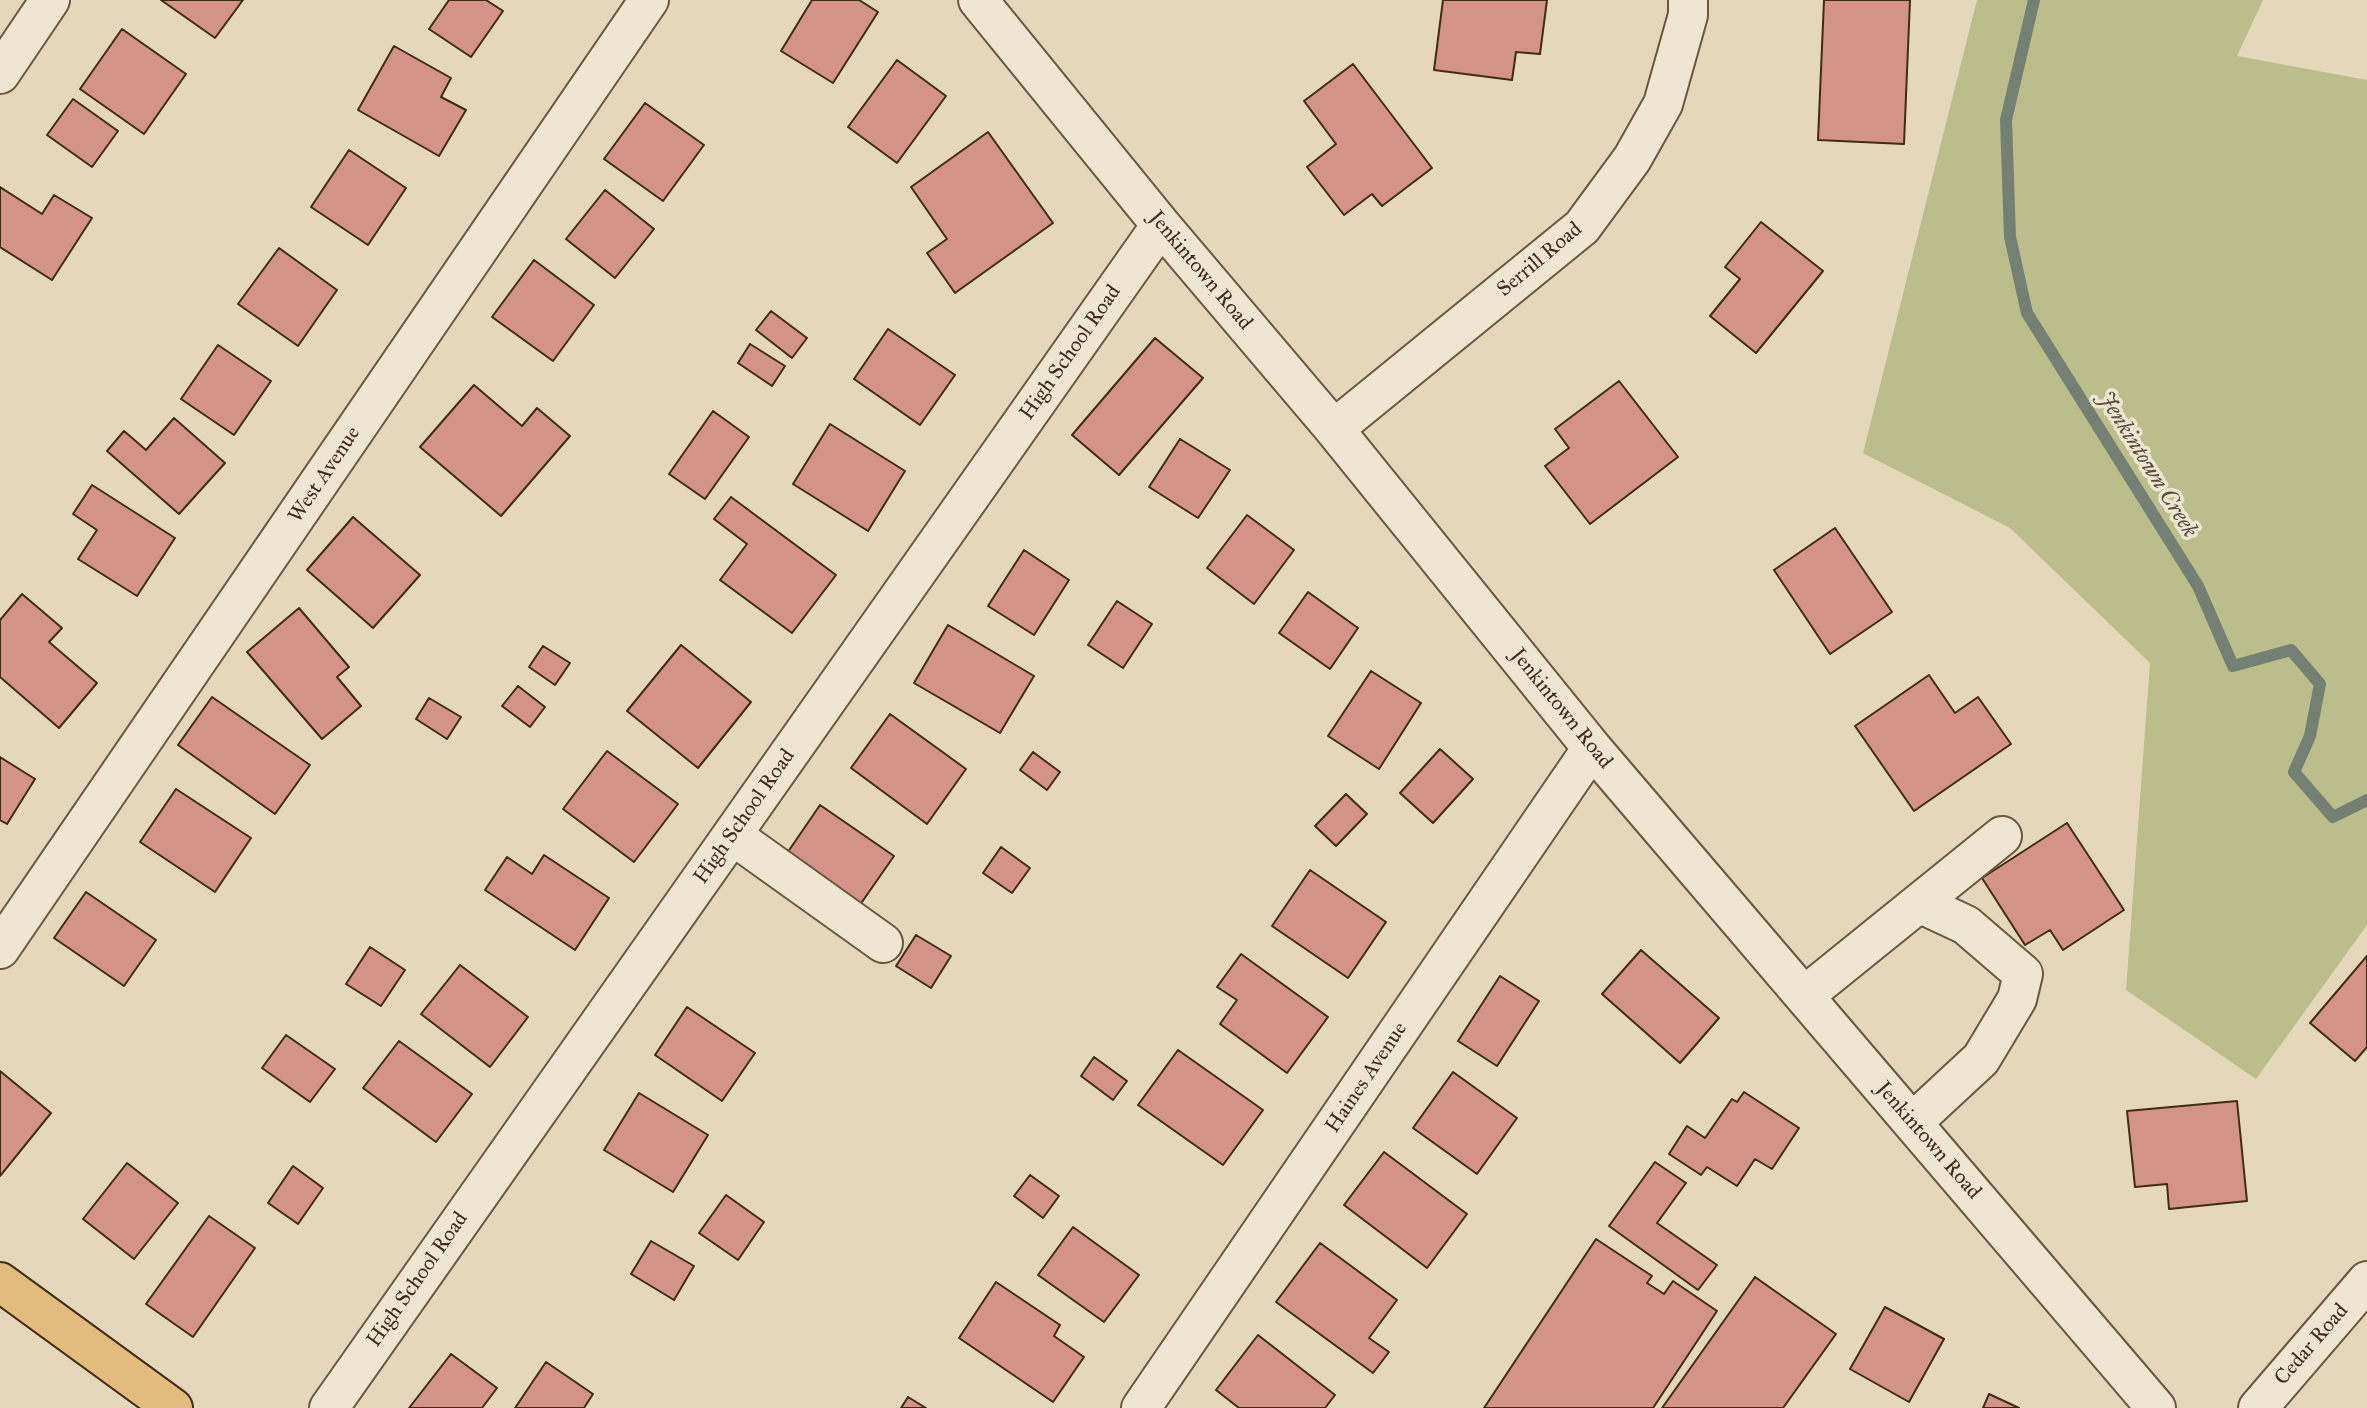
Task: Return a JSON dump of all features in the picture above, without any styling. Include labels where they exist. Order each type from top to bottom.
[{"type":"main road","points":[[0,1282],[173,1408]]},
{"type":"street","points":[[0,74],[50,0]]},
{"type":"street","name":"West Avenue","points":[[0,949],[649,0]]},
{"type":"street","name":"Jenkintown Road","points":[[978,0],[1161,225],[1334,429],[1592,748],[2156,1408]]},
{"type":"street","name":"Serrill Road","points":[[1334,429],[1582,227],[1632,159],[1663,104],[1688,15],[1688,0]]},
{"type":"street","name":"High School Road","points":[[328,1408],[1161,225]]},
{"type":"street","name":"Haines Avenue","points":[[1141,1408],[1592,748]]},
{"type":"street","points":[[732,835],[883,943]]},
{"type":"street","points":[[1804,996],[2002,836]]},
{"type":"street","points":[[1913,1122],[1981,1059],[2017,999],[2023,974],[1966,925],[1919,903]]},
{"type":"street","name":"Cedar Road","points":[[2258,1408],[2367,1281]]},
{"type":"green space","points":[[1977,0],[2263,0],[2237,56],[2367,80],[2367,925],[2256,1079],[2126,990],[2150,663],[2010,528],[1863,453]]},
{"type":"building","points":[[161,0],[243,0],[215,38]]},
{"type":"building","points":[[449,0],[486,0],[503,11],[471,57],[429,29]]},
{"type":"building","points":[[812,0],[859,0],[878,12],[833,83],[781,51]]},
{"type":"building","points":[[1443,0],[1547,0],[1540,54],[1516,52],[1512,80],[1434,70]]},
{"type":"building","points":[[1824,0],[1910,0],[1904,144],[1818,140]]},
{"type":"building","points":[[122,29],[186,74],[144,134],[80,89]]},
{"type":"building","points":[[394,46],[451,78],[441,97],[466,110],[439,156],[358,110]]},
{"type":"building","points":[[897,60],[946,96],[897,163],[848,127]]},
{"type":"building","points":[[1353,64],[1432,168],[1382,206],[1372,194],[1344,215],[1307,167],[1336,144],[1304,101]]},
{"type":"building","points":[[73,99],[118,131],[92,167],[47,135]]},
{"type":"building","points":[[645,103],[704,145],[663,201],[604,159]]},
{"type":"building","points":[[988,132],[1053,223],[955,293],[927,253],[947,239],[911,187]]},
{"type":"building","points":[[349,150],[406,188],[368,245],[311,207]]},
{"type":"building","points":[[0,187],[42,214],[54,195],[92,218],[52,280],[0,247]]},
{"type":"building","points":[[605,190],[654,229],[615,278],[566,239]]},
{"type":"building","points":[[1761,222],[1823,271],[1756,353],[1710,316],[1740,279],[1725,267]]},
{"type":"building","points":[[279,248],[337,290],[298,346],[238,304]]},
{"type":"building","points":[[534,260],[594,305],[553,361],[492,317]]},
{"type":"building","points":[[771,311],[807,338],[792,358],[756,330]]},
{"type":"building","points":[[888,329],[955,375],[920,425],[854,379]]},
{"type":"building","points":[[1155,338],[1203,378],[1119,475],[1072,435]]},
{"type":"building","points":[[750,344],[785,366],[772,386],[738,363]]},
{"type":"building","points":[[218,345],[271,381],[234,435],[181,399]]},
{"type":"building","points":[[1619,381],[1678,457],[1590,524],[1545,466],[1569,448],[1555,429]]},
{"type":"building","points":[[474,385],[522,426],[537,408],[570,436],[501,516],[420,447]]},
{"type":"building","points":[[713,411],[749,437],[705,499],[669,474]]},
{"type":"building","points":[[174,418],[225,463],[179,514],[107,451],[124,431],[146,450]]},
{"type":"building","points":[[830,424],[905,471],[868,531],[793,484]]},
{"type":"building","points":[[1180,439],[1230,470],[1198,518],[1149,487]]},
{"type":"building","points":[[92,485],[175,538],[137,596],[78,559],[97,530],[73,514]]},
{"type":"building","points":[[731,497],[836,575],[792,633],[720,580],[747,544],[714,519]]},
{"type":"building","points":[[1247,515],[1294,550],[1254,604],[1207,568]]},
{"type":"building","points":[[353,517],[420,575],[373,628],[307,570]]},
{"type":"building","points":[[1835,528],[1892,612],[1830,654],[1774,570]]},
{"type":"building","points":[[1024,550],[1069,580],[1034,635],[988,606]]},
{"type":"building","points":[[1308,592],[1358,628],[1330,669],[1279,633]]},
{"type":"building","points":[[22,594],[62,628],[49,642],[97,683],[59,728],[0,677],[0,620]]},
{"type":"building","points":[[1117,601],[1152,624],[1123,668],[1088,645]]},
{"type":"building","points":[[299,608],[349,667],[337,677],[361,706],[322,739],[247,652]]},
{"type":"building","points":[[948,625],[1034,676],[1000,733],[914,683]]},
{"type":"building","points":[[681,645],[751,702],[698,768],[627,711]]},
{"type":"building","points":[[543,646],[570,663],[555,685],[529,667]]},
{"type":"building","points":[[1371,671],[1421,703],[1379,769],[1328,736]]},
{"type":"building","points":[[1929,675],[1955,713],[1978,697],[2011,744],[1914,811],[1855,726]]},
{"type":"building","points":[[518,686],[545,707],[530,727],[502,706]]},
{"type":"building","points":[[212,697],[310,765],[275,814],[178,745]]},
{"type":"building","points":[[429,698],[461,717],[447,739],[416,719]]},
{"type":"building","points":[[890,714],[966,769],[927,824],[851,768]]},
{"type":"building","points":[[1440,749],[1473,779],[1433,823],[1400,793]]},
{"type":"building","points":[[607,751],[678,804],[634,862],[563,809]]},
{"type":"building","points":[[1033,752],[1060,772],[1047,790],[1020,770]]},
{"type":"building","points":[[0,757],[35,779],[7,824],[0,820]]},
{"type":"building","points":[[176,789],[251,838],[215,892],[140,842]]},
{"type":"building","points":[[1346,794],[1367,814],[1336,846],[1315,826]]},
{"type":"building","points":[[820,805],[894,856],[855,912],[781,862]]},
{"type":"building","points":[[2067,823],[2124,910],[2063,950],[2050,930],[2025,945],[1982,878]]},
{"type":"building","points":[[1001,847],[1030,868],[1012,893],[983,873]]},
{"type":"building","points":[[544,855],[609,898],[575,950],[485,890],[507,857],[532,874]]},
{"type":"building","points":[[1310,870],[1386,922],[1348,978],[1272,926]]},
{"type":"building","points":[[86,892],[156,940],[124,986],[54,938]]},
{"type":"building","points":[[916,935],[951,956],[931,988],[896,966]]},
{"type":"building","points":[[370,947],[405,970],[381,1006],[346,984]]},
{"type":"building","points":[[1641,950],[1719,1018],[1680,1063],[1602,994]]},
{"type":"building","points":[[1241,954],[1328,1017],[1287,1073],[1220,1024],[1237,1000],[1217,987]]},
{"type":"building","points":[[2367,956],[2367,1047],[2355,1061],[2310,1023]]},
{"type":"building","points":[[460,965],[528,1017],[490,1067],[421,1014]]},
{"type":"building","points":[[1500,976],[1539,1001],[1497,1066],[1458,1041]]},
{"type":"building","points":[[687,1007],[755,1053],[722,1101],[655,1055]]},
{"type":"building","points":[[286,1035],[335,1069],[310,1102],[262,1068]]},
{"type":"building","points":[[399,1041],[472,1094],[436,1142],[363,1088]]},
{"type":"building","points":[[1178,1050],[1263,1110],[1223,1165],[1138,1105]]},
{"type":"building","points":[[1094,1057],[1127,1081],[1113,1100],[1081,1076]]},
{"type":"building","points":[[0,1071],[51,1113],[0,1176]]},
{"type":"building","points":[[1453,1072],[1517,1118],[1477,1174],[1413,1128]]},
{"type":"building","points":[[1744,1092],[1799,1128],[1772,1169],[1755,1159],[1737,1186],[1707,1167],[1701,1175],[1669,1154],[1687,1126],[1705,1138],[1732,1099],[1737,1102]]},
{"type":"building","points":[[639,1093],[708,1135],[673,1192],[604,1150]]},
{"type":"building","points":[[2237,1101],[2247,1201],[2169,1209],[2167,1184],[2135,1187],[2127,1111]]},
{"type":"building","points":[[1384,1152],[1467,1214],[1427,1268],[1344,1205]]},
{"type":"building","points":[[1655,1162],[1686,1183],[1657,1223],[1717,1265],[1698,1290],[1609,1226]]},
{"type":"building","points":[[127,1163],[178,1203],[134,1259],[83,1219]]},
{"type":"building","points":[[293,1166],[323,1188],[298,1224],[268,1203]]},
{"type":"building","points":[[1030,1175],[1059,1196],[1043,1218],[1014,1196]]},
{"type":"building","points":[[726,1195],[764,1222],[738,1260],[699,1233]]},
{"type":"building","points":[[209,1216],[255,1248],[193,1337],[146,1304]]},
{"type":"building","points":[[1073,1227],[1139,1275],[1104,1322],[1038,1275]]},
{"type":"building","points":[[1596,1239],[1652,1276],[1647,1283],[1664,1294],[1673,1281],[1717,1311],[1653,1408],[1484,1408]]},
{"type":"building","points":[[651,1241],[694,1266],[674,1300],[631,1274]]},
{"type":"building","points":[[1320,1243],[1397,1300],[1369,1338],[1389,1352],[1373,1373],[1276,1302]]},
{"type":"building","points":[[1755,1277],[1836,1334],[1783,1408],[1662,1408]]},
{"type":"building","points":[[996,1282],[1060,1325],[1054,1336],[1084,1357],[1053,1402],[959,1338]]},
{"type":"building","points":[[1885,1307],[1944,1339],[1909,1402],[1850,1369]]},
{"type":"building","points":[[1258,1335],[1335,1395],[1325,1408],[1239,1408],[1216,1390]]},
{"type":"building","points":[[451,1354],[497,1388],[482,1408],[409,1408]]},
{"type":"building","points":[[546,1362],[593,1394],[584,1408],[515,1408]]},
{"type":"building","points":[[1989,1394],[2019,1408],[1983,1408]]},
{"type":"building","points":[[908,1397],[926,1408],[901,1408]]},
{"type":"waterway","name":"Jenkintown Creek","points":[[2034,0],[2006,120],[2010,237],[2027,313],[2198,586],[2233,666],[2291,650],[2320,684],[2310,736],[2294,772],[2333,817],[2367,800]]}]
